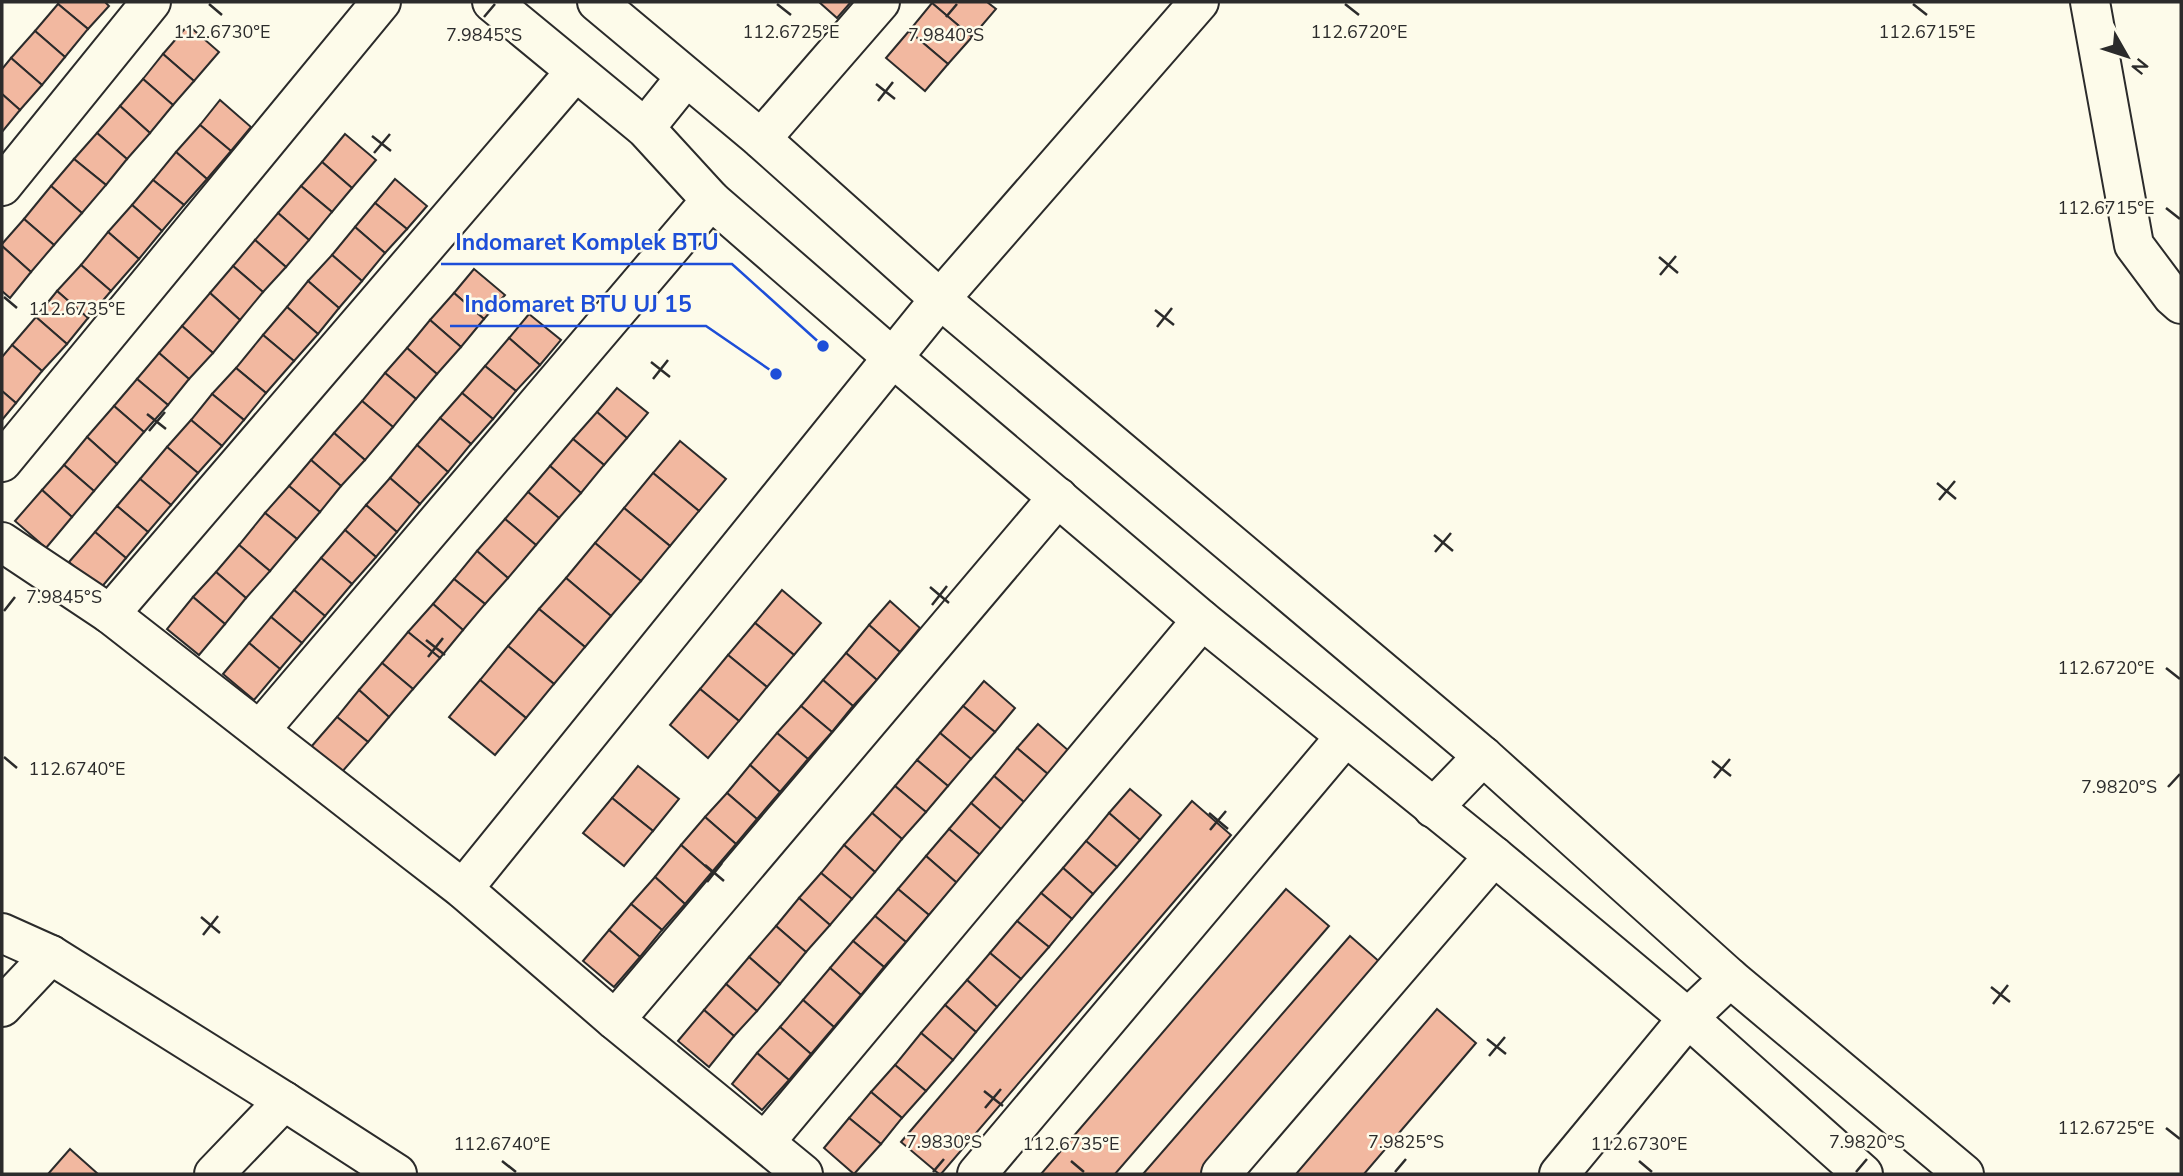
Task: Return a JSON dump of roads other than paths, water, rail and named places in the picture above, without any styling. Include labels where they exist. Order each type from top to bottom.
[{"type":"street","points":[[2,186],[150,2]]},
{"type":"street","points":[[2,462],[381,2]]},
{"type":"street","points":[[492,2],[645,128],[711,200],[892,357],[1202,620],[1494,856],[1688,1018],[1863,1174]]},
{"type":"street","points":[[761,139],[880,2]]},
{"type":"street","points":[[463,889],[940,299],[1199,2]]},
{"type":"street","points":[[2090,2],[2134,245],[2181,304]]},
{"type":"street","points":[[615,7],[686,77],[761,139],[940,299],[1483,756],[1730,978],[1964,1174]]},
{"type":"street","points":[[110,614],[575,72]]},
{"type":"street","points":[[645,128],[686,77]]},
{"type":"street","points":[[260,730],[711,200]]},
{"type":"street","points":[[615,1020],[1058,497]]},
{"type":"street","points":[[2,542],[110,614],[463,889],[615,1020],[803,1174]]},
{"type":"street","points":[[765,1142],[1202,620]]},
{"type":"street","points":[[977,1174],[1345,737]]},
{"type":"street","points":[[1433,808],[1483,756]]},
{"type":"street","points":[[1221,1174],[1494,856]]},
{"type":"street","points":[[2,933],[51,955],[397,1174]]},
{"type":"street","points":[[2,1007],[51,955]]},
{"type":"street","points":[[1559,1174],[1688,1018],[1730,978]]},
{"type":"street","points":[[214,1174],[284,1101]]},
{"type":"place","name":"Indomaret Komplek BTU","points":[[823,346]]},
{"type":"place","name":"Indomaret BTU UJ 15","points":[[776,374]]}]
